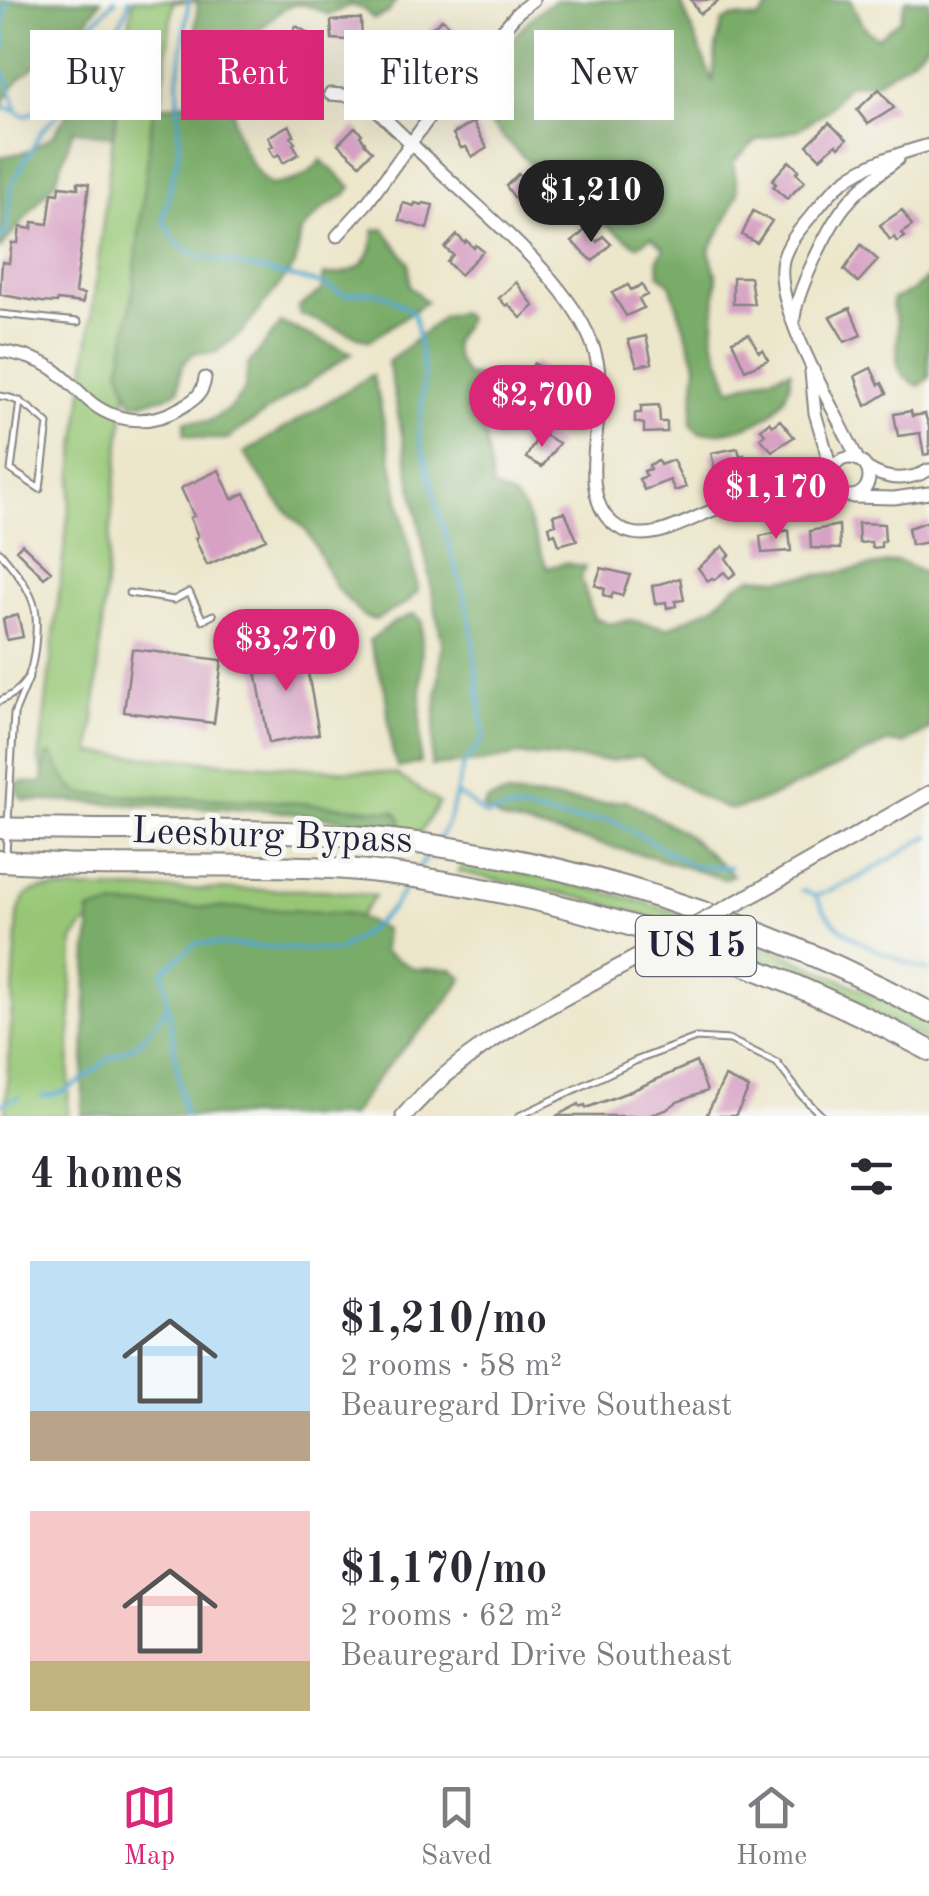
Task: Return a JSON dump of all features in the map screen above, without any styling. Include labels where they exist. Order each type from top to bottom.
[{"type":"highway","name":"Leesburg Bypass","points":[[4,829],[305,832],[516,859],[698,910],[820,959],[929,1012]]},
{"type":"highway","name":"Leesburg Bypass","points":[[2,864],[333,868],[449,882],[648,929],[773,974],[929,1050]]},
{"type":"main road","points":[[404,1116],[439,1080],[488,1042],[929,794]]},
{"type":"street","points":[[338,236],[499,33],[533,0]]},
{"type":"street","points":[[330,94],[354,96],[369,104],[518,246],[554,284],[584,326],[593,345],[600,395],[593,461],[595,488],[603,510],[621,529],[636,533],[664,530],[756,498],[834,489]]},
{"type":"street","points":[[854,496],[868,483],[794,324],[783,295],[782,262],[788,248],[846,179],[929,144]]},
{"type":"street","points":[[794,324],[798,298],[837,216],[862,188],[908,150]]},
{"type":"street","points":[[0,351],[42,362],[106,414],[128,419],[149,420],[167,415],[198,397],[205,378]]},
{"type":"street","points":[[808,358],[816,413],[832,471]]},
{"type":"street","points":[[929,470],[904,479],[877,474],[846,458],[838,462],[830,478],[841,495],[894,498],[929,493]]},
{"type":"lane","points":[[0,314],[78,322]]},
{"type":"lane","points":[[0,396],[10,397],[20,401],[29,406],[48,424],[40,489],[11,470],[20,401]]},
{"type":"lane","points":[[0,552],[22,580],[34,604],[37,625],[29,678],[14,714],[2,864]]},
{"type":"lane","points":[[0,566],[10,564]]},
{"type":"lane","points":[[129,593],[174,600],[189,592],[203,620],[213,616]]},
{"type":"lane","points":[[0,700],[15,693],[29,678]]},
{"type":"lane","points":[[519,1116],[635,1061],[696,1038],[730,1040],[777,1063],[822,1116]]},
{"type":"green space","points":[[0,0],[101,0],[81,30],[30,30],[30,70],[0,106]]},
{"type":"green space","points":[[133,0],[227,0],[173,2],[161,102],[161,30],[129,30]]},
{"type":"green space","points":[[198,0],[396,0],[388,13],[374,19],[351,5],[328,15],[297,4],[259,30],[195,30]]},
{"type":"green space","points":[[556,0],[680,0],[713,82],[723,21],[734,17],[758,19],[769,8],[765,0],[851,0],[864,26],[878,38],[900,20],[906,0],[929,0],[929,42],[910,60],[875,83],[847,85],[828,110],[797,130],[757,140],[733,162],[738,193],[709,250],[717,277],[713,339],[731,389],[791,370],[782,401],[760,420],[731,430],[699,433],[691,424],[697,366],[670,284],[659,274],[658,259],[664,248],[651,237],[637,246],[586,212],[486,120],[514,120],[514,37]]},
{"type":"green space","points":[[181,103],[181,120],[234,120],[247,157],[271,185],[305,175],[321,160],[351,187],[301,232],[295,265],[242,332],[215,353],[194,353],[181,369],[179,390],[132,404],[120,370],[152,120],[161,120],[161,107]]},
{"type":"green space","points":[[63,120],[116,120],[113,136],[73,130],[56,180],[0,249],[0,157],[26,152],[53,136]]},
{"type":"green space","points":[[115,120],[159,120],[113,501],[91,753],[396,774],[439,803],[420,833],[290,809],[73,799],[46,779],[39,762]]},
{"type":"green space","points":[[384,229],[409,263],[410,286],[426,302],[369,341],[300,314],[298,308],[321,291],[324,275],[354,270],[361,265],[370,252],[374,230]]},
{"type":"green space","points":[[929,276],[929,378],[919,386],[899,369],[898,326],[892,303]]},
{"type":"green space","points":[[460,312],[467,319],[453,343],[456,357],[466,375],[484,377],[492,408],[484,429],[493,488],[514,498],[525,511],[547,568],[565,563],[585,567],[581,578],[594,618],[608,624],[630,620],[668,628],[715,605],[734,587],[753,577],[780,579],[836,573],[898,561],[929,575],[929,730],[903,744],[888,742],[807,781],[729,809],[697,794],[640,756],[612,761],[519,755],[431,766],[442,642],[388,362],[443,317]]},
{"type":"green space","points":[[281,323],[352,353],[227,439],[184,434],[185,421],[209,421],[230,408],[245,389],[248,365]]},
{"type":"green space","points":[[372,375],[418,591],[408,602],[375,620],[364,617],[337,589],[308,533],[277,501],[244,453]]},
{"type":"green space","points":[[414,614],[422,620],[420,763],[398,768],[385,689],[369,641],[394,622]]},
{"type":"green space","points":[[51,753],[67,781],[83,794],[274,801],[394,811],[401,825],[267,810],[24,800],[18,794],[19,782],[42,783]]},
{"type":"green space","points":[[505,795],[603,803],[626,800],[685,833],[733,875],[724,879],[502,820],[483,808],[488,800]]},
{"type":"green space","points":[[465,861],[623,897],[740,936],[929,1023],[929,1041],[712,939],[598,902],[458,872]]},
{"type":"green space","points":[[44,889],[325,890],[375,896],[347,933],[98,920],[85,925],[73,940],[68,1116],[5,1116],[18,915],[26,896]]},
{"type":"green space","points":[[117,906],[352,914],[385,930],[383,952],[415,969],[452,969],[463,978],[380,1075],[351,1116],[82,1116],[89,911]]},
{"type":"building","points":[[691,0],[720,0],[700,14]]},
{"type":"building","points":[[361,19],[362,30],[344,30],[344,40],[332,39],[331,21]]},
{"type":"building","points":[[442,19],[455,30],[429,30]]},
{"type":"building","points":[[879,89],[894,108],[868,124],[857,110]]},
{"type":"building","points":[[473,122],[487,148],[472,157],[453,134]]},
{"type":"building","points":[[829,123],[847,139],[820,158],[807,145]]},
{"type":"building","points":[[289,125],[299,154],[283,163],[279,154],[274,157],[268,137]]},
{"type":"building","points":[[355,127],[372,151],[360,164],[338,144]]},
{"type":"building","points":[[789,161],[805,181],[787,199],[773,187],[776,184],[772,180]]},
{"type":"building","points":[[518,174],[541,194],[524,211],[506,186]]},
{"type":"building","points":[[78,182],[89,184],[75,293],[84,294],[83,303],[42,302],[0,294],[2,262],[9,263],[20,227],[32,229],[33,222],[48,224],[52,193],[59,194],[60,186],[78,188]]},
{"type":"building","points":[[403,203],[433,205],[427,229],[399,220]]},
{"type":"building","points":[[902,210],[912,226],[897,242],[894,237],[890,240],[880,225]]},
{"type":"building","points":[[753,211],[772,221],[757,243],[742,235]]},
{"type":"building","points":[[585,230],[597,242],[603,236],[611,244],[593,261],[572,242]]},
{"type":"building","points":[[457,235],[483,251],[460,275],[447,262],[453,255],[445,248]]},
{"type":"building","points":[[861,245],[878,260],[858,282],[844,270]]},
{"type":"building","points":[[733,277],[750,277],[754,304],[733,304]]},
{"type":"building","points":[[516,282],[534,306],[521,318],[499,298]]},
{"type":"building","points":[[628,285],[631,290],[642,285],[647,295],[639,299],[644,308],[626,316],[612,293]]},
{"type":"building","points":[[850,308],[861,335],[845,342],[830,317]]},
{"type":"building","points":[[749,334],[768,360],[745,370],[732,341]]},
{"type":"building","points":[[646,336],[652,363],[637,366],[628,340]]},
{"type":"building","points":[[534,363],[561,375],[549,395],[524,379]]},
{"type":"building","points":[[871,368],[887,393],[866,406],[855,376]]},
{"type":"building","points":[[659,405],[660,422],[667,422],[667,432],[644,433],[644,424],[635,422],[635,413],[641,413],[641,406]]},
{"type":"building","points":[[911,411],[912,416],[925,414],[929,454],[924,455],[920,433],[898,436],[894,414]]},
{"type":"building","points":[[780,420],[794,437],[772,451],[760,438],[765,434],[761,429]]},
{"type":"building","points":[[540,433],[559,443],[542,467],[526,458]]},
{"type":"building","points":[[738,448],[747,466],[715,470],[711,453]]},
{"type":"building","points":[[673,460],[686,487],[675,491],[670,480],[644,490],[639,479],[646,476],[644,471],[650,469],[649,465]]},
{"type":"building","points":[[219,470],[232,499],[245,493],[266,539],[207,565],[195,538],[198,536],[190,518],[194,516],[181,488]]},
{"type":"building","points":[[565,512],[577,540],[559,545],[549,526],[556,524],[553,515]]},
{"type":"building","points":[[929,521],[929,542],[911,545],[908,528]]},
{"type":"building","points":[[858,523],[884,524],[885,541],[881,547],[872,548],[871,542],[859,543]]},
{"type":"building","points":[[839,525],[840,549],[811,548],[810,531]]},
{"type":"building","points":[[789,530],[791,551],[762,553],[760,536]]},
{"type":"building","points":[[22,544],[51,571],[44,578],[16,550]]},
{"type":"building","points":[[723,546],[736,573],[729,578],[724,572],[708,581],[698,568]]},
{"type":"building","points":[[601,568],[630,575],[622,596],[603,595],[605,589],[595,585]]},
{"type":"building","points":[[680,578],[684,600],[667,608],[666,602],[655,604],[652,586]]},
{"type":"building","points":[[18,615],[23,637],[7,640],[3,619]]},
{"type":"building","points":[[303,645],[319,734],[269,743],[253,654]]},
{"type":"building","points":[[132,649],[222,660],[214,723],[124,712]]},
{"type":"building","points":[[696,1062],[707,1091],[666,1110],[648,1116],[556,1116],[579,1104],[586,1108],[631,1091]]},
{"type":"building","points":[[725,1077],[749,1088],[740,1107],[735,1116],[706,1116]]},
{"type":"waterway","points":[[0,53],[6,46],[3,27],[8,0]]},
{"type":"waterway","points":[[0,108],[26,116],[39,107],[67,70],[65,52],[115,0]]},
{"type":"waterway","points":[[116,30],[129,0]]},
{"type":"waterway","points":[[189,0],[178,80],[179,148],[163,220],[178,245],[199,256],[323,284],[346,295],[383,294],[414,314],[424,375],[419,434],[465,597],[484,737],[464,765],[451,814],[439,839]]},
{"type":"waterway","points":[[0,64],[17,111]]},
{"type":"waterway","points":[[0,239],[6,231],[11,186],[41,132],[52,120]]},
{"type":"waterway","points":[[457,795],[487,816],[521,810],[570,820],[612,820],[693,866],[730,867]]},
{"type":"waterway","points":[[816,896],[853,881],[929,836]]},
{"type":"waterway","points":[[416,872],[428,855]]},
{"type":"waterway","points":[[184,1116],[163,971],[196,943],[338,951],[392,908],[408,884]]},
{"type":"waterway","points":[[801,890],[816,896],[835,923],[864,944],[929,971]]},
{"type":"waterway","points":[[42,1096],[70,1088],[132,1047],[152,1028],[167,1004]]},
{"type":"waterway","points":[[0,1104],[18,1097]]}]
